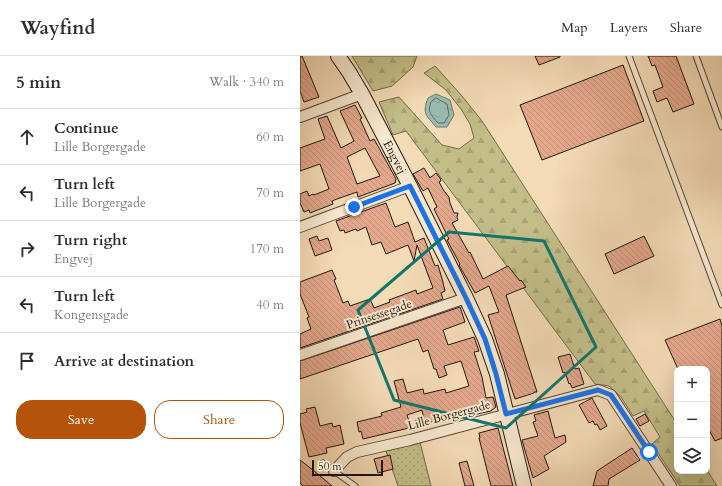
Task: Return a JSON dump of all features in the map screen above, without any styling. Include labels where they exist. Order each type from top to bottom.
[{"type":"street","name":"Engvej","points":[[338,56],[362,94],[410,186],[485,339],[496,374],[524,486]]},
{"type":"street","points":[[300,117],[362,94]]},
{"type":"street","points":[[300,227],[410,186]]},
{"type":"street","name":"Prinsessegade","points":[[300,355],[466,298]]},
{"type":"street","name":"Lille Borgergade","points":[[334,471],[347,457],[357,452],[410,440],[598,390],[611,395],[671,486]]},
{"type":"lane","points":[[629,56],[720,295],[722,304]]},
{"type":"lane","points":[[696,56],[722,126]]},
{"type":"lane","points":[[323,463],[355,486]]},
{"type":"highlighted area","points":[[449,232],[544,241],[596,347],[506,428],[394,400],[358,310]]},
{"type":"green space","points":[[352,56],[417,56],[413,67],[392,86],[373,91]]},
{"type":"green space","points":[[435,66],[482,121],[674,419],[674,474],[710,474],[717,486],[680,486],[652,444],[660,437],[644,411],[633,416],[621,397],[609,386],[595,384],[406,131],[393,135],[379,102],[399,97],[442,145],[459,149],[474,138],[470,124],[461,109],[446,90],[424,73]]},
{"type":"green space","points":[[420,442],[431,486],[398,486],[386,451]]},
{"type":"water","points":[[436,94],[450,100],[454,115],[447,127],[436,127],[425,111],[428,98]]},
{"type":"building","points":[[300,56],[302,56],[319,97],[304,102],[300,91]]},
{"type":"building","points":[[535,56],[560,56],[560,57],[539,65]]},
{"type":"building","points":[[648,56],[676,56],[694,104],[673,112],[667,98],[657,102],[653,91],[663,87],[655,65],[652,66]]},
{"type":"building","points":[[623,65],[644,121],[542,160],[520,105]]},
{"type":"building","points":[[355,105],[362,118],[360,119],[370,141],[374,139],[396,179],[395,183],[358,197],[357,192],[332,201],[333,204],[310,213],[309,210],[304,212],[300,203],[300,194],[307,191],[309,196],[329,189],[320,164],[300,171],[300,148],[325,139],[318,119],[327,116],[341,148],[354,141],[340,111]],"holes":[[[365,148],[380,176],[357,184],[347,157]]]},
{"type":"building","points":[[424,168],[430,178],[436,173],[440,178],[441,181],[439,182],[449,197],[454,213],[458,213],[458,220],[452,223],[469,253],[470,252],[483,279],[508,266],[526,287],[506,295],[537,392],[515,399],[488,315],[499,312],[489,286],[475,293],[459,265],[460,264],[447,240],[449,239],[434,209],[437,207],[428,188],[423,191],[413,174]]},
{"type":"building","points":[[386,203],[395,227],[408,222],[415,242],[424,238],[435,266],[438,265],[445,291],[441,293],[443,299],[300,348],[300,334],[311,329],[307,318],[309,317],[300,294],[300,282],[332,270],[336,279],[334,280],[343,303],[348,301],[350,306],[370,299],[374,308],[390,302],[389,300],[416,290],[417,294],[433,288],[417,245],[414,261],[408,245],[386,254],[381,242],[372,245],[366,227],[357,231],[356,229],[345,233],[344,230],[340,231],[336,221]]},
{"type":"building","points":[[317,236],[319,241],[328,238],[332,250],[315,256],[309,239]]},
{"type":"building","points":[[644,236],[654,256],[614,274],[605,254]]},
{"type":"building","points":[[460,307],[465,322],[443,330],[448,345],[474,337],[479,351],[474,352],[482,377],[486,398],[493,397],[496,407],[491,411],[455,419],[454,416],[425,424],[422,410],[407,415],[409,428],[363,439],[361,431],[359,432],[357,422],[382,416],[381,413],[401,407],[394,381],[403,379],[407,393],[423,389],[424,394],[445,389],[446,393],[469,386],[461,361],[444,366],[447,375],[439,378],[436,369],[434,369],[428,350],[423,352],[418,339],[300,379],[300,361]]},
{"type":"building","points":[[720,319],[722,326],[722,438],[715,441],[710,432],[710,366],[677,366],[665,340]]},
{"type":"building","points":[[570,354],[575,369],[579,368],[584,384],[572,388],[565,372],[563,373],[558,357]]},
{"type":"building","points":[[592,398],[607,426],[600,430],[597,424],[595,425],[593,421],[589,423],[579,405]]},
{"type":"building","points":[[315,407],[320,426],[332,423],[333,427],[340,425],[344,444],[326,448],[327,453],[309,457],[300,423],[300,414],[307,412],[306,409]]},
{"type":"building","points":[[548,411],[555,438],[565,435],[566,442],[544,456],[549,469],[533,478],[522,440],[538,436],[533,422],[536,421],[534,415]]},
{"type":"building","points":[[645,414],[649,421],[640,426],[636,419]]},
{"type":"building","points":[[498,428],[513,486],[491,486],[479,433]]},
{"type":"building","points":[[632,448],[640,460],[609,479],[608,486],[593,486],[597,471]]},
{"type":"building","points":[[390,455],[393,469],[378,473],[374,459]]},
{"type":"building","points":[[300,460],[332,486],[303,486],[300,483]]},
{"type":"building","points":[[467,461],[474,486],[465,486],[459,463]]},
{"type":"route","points":[[354,207],[410,186],[485,339],[506,414],[598,390],[611,395],[649,452]]}]
